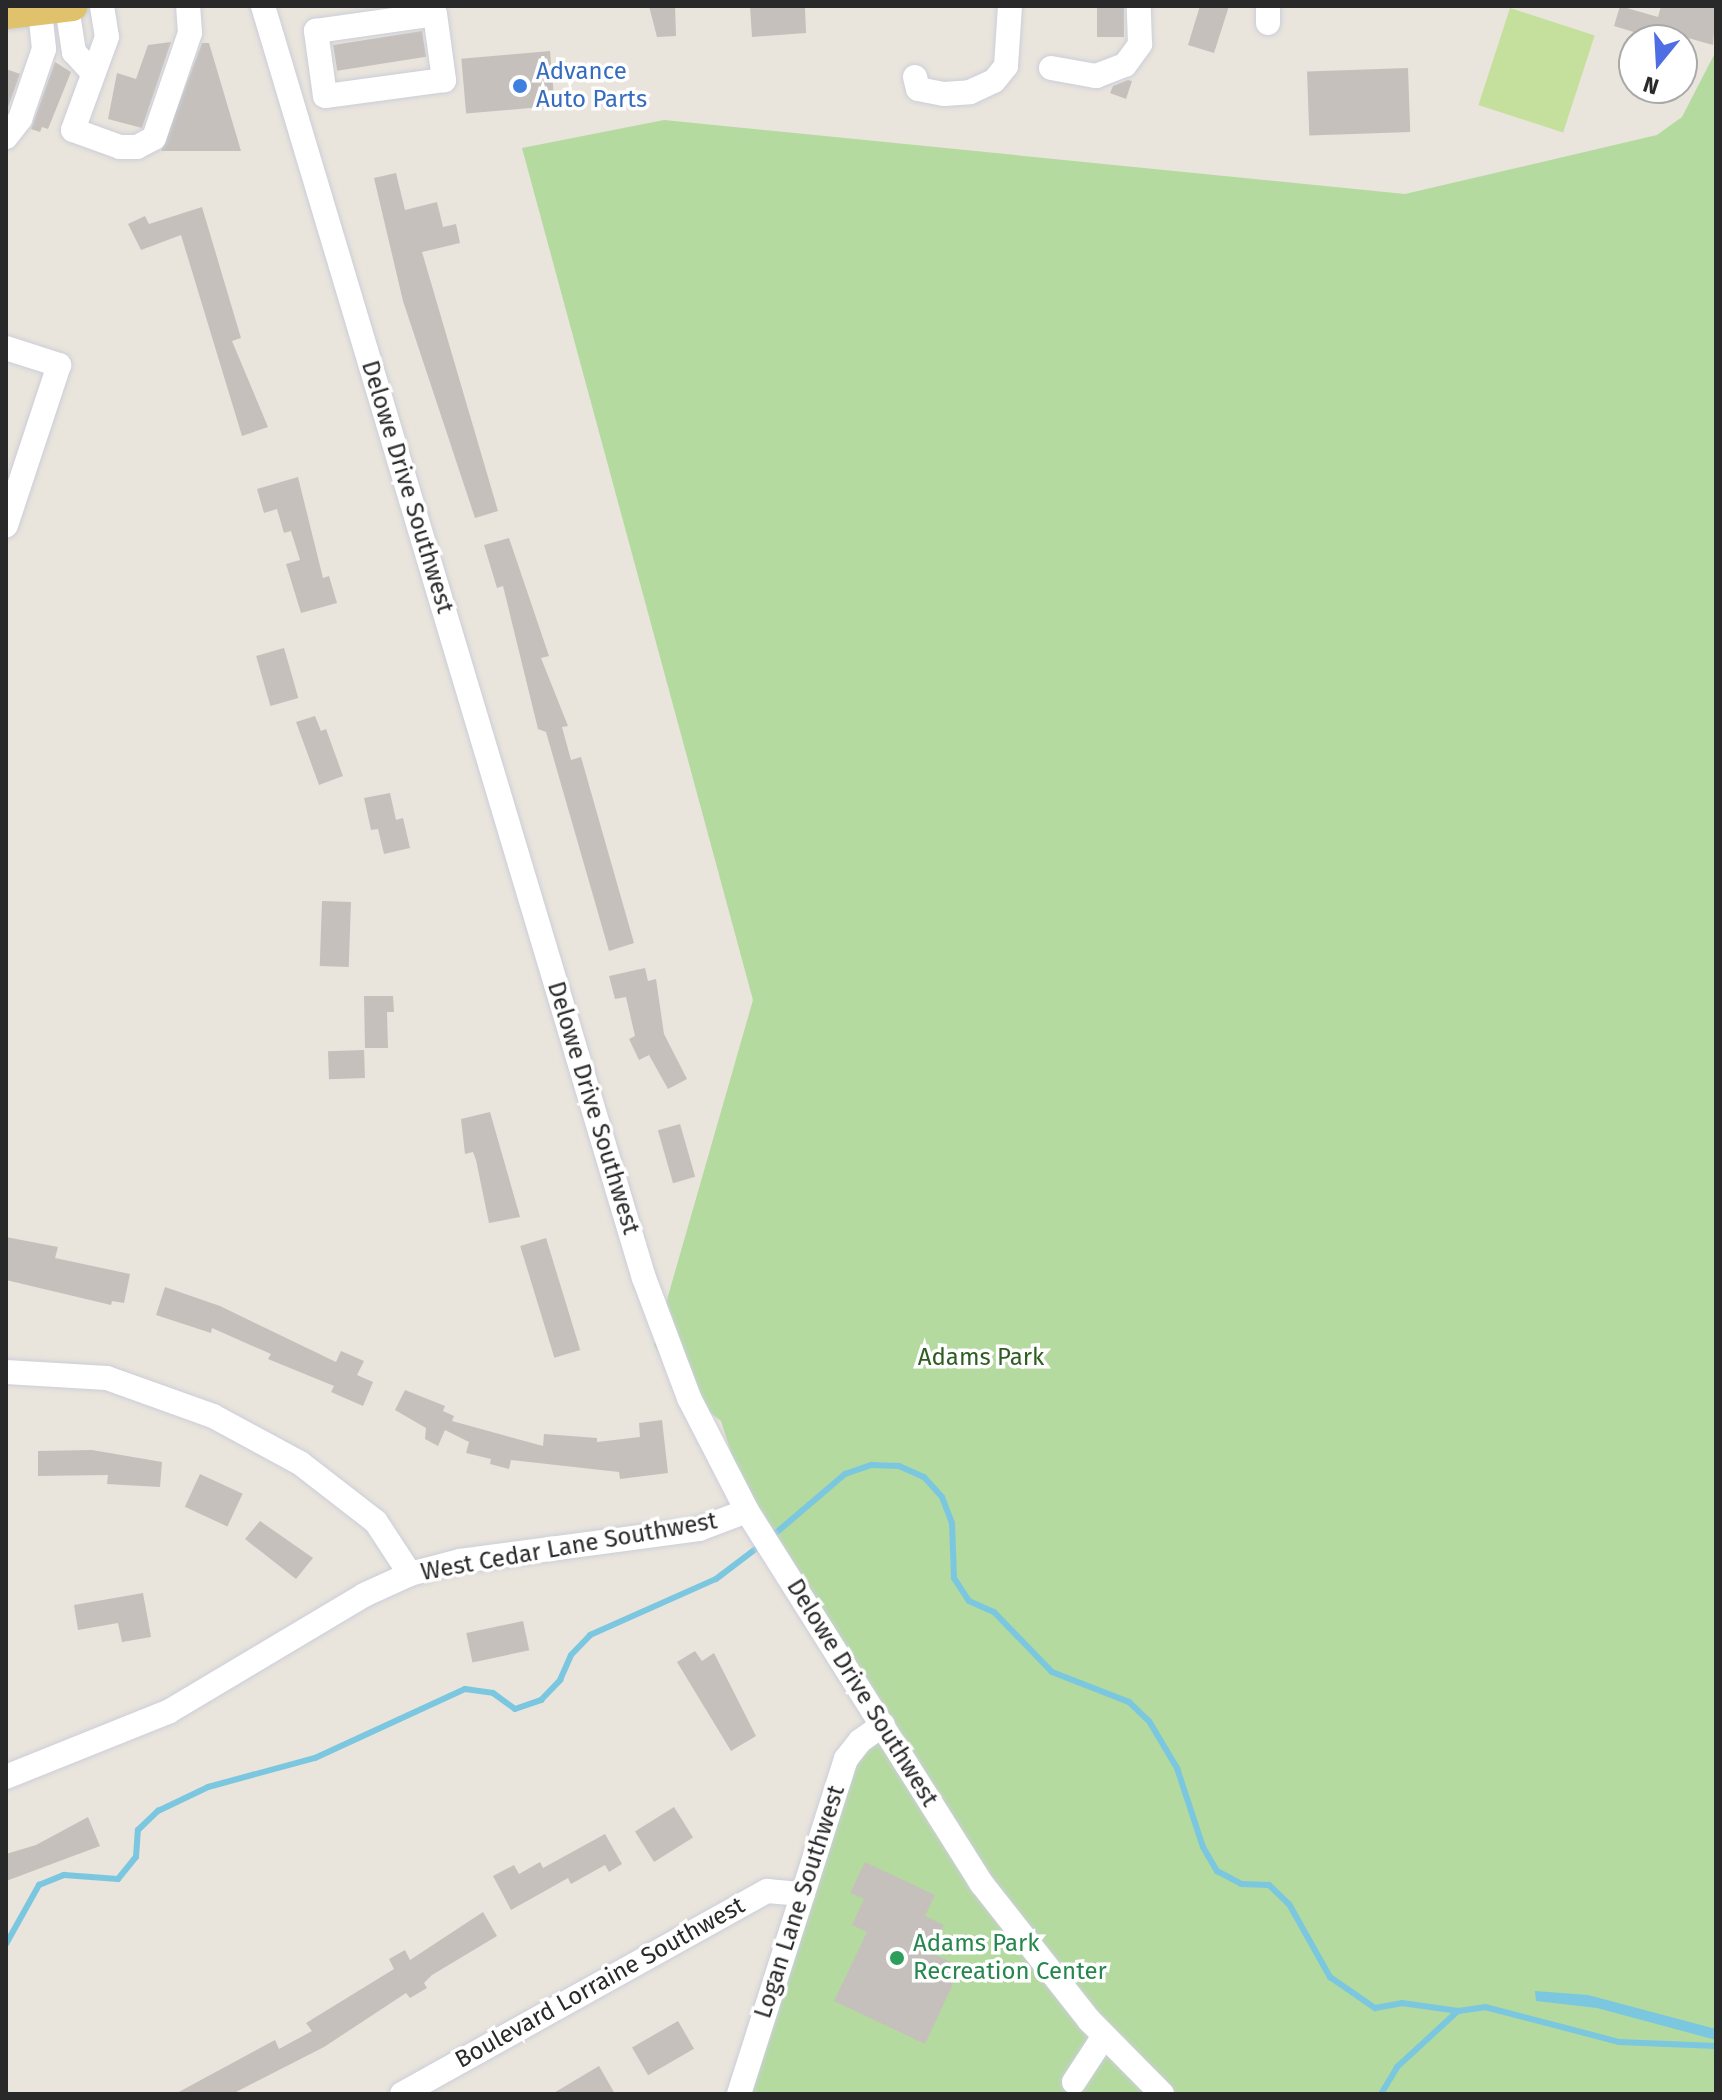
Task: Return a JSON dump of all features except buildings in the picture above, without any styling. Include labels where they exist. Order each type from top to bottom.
[{"type":"main road","points":[[6,14],[73,6]]},
{"type":"street","points":[[102,6],[107,37],[91,71],[73,130],[120,147],[137,147],[154,138],[190,33],[188,6]]},
{"type":"street","name":"Delowe Drive Southwest","points":[[263,6],[644,1278],[689,1398],[747,1511],[982,1884],[1104,2036],[1162,2094]]},
{"type":"street","points":[[915,77],[918,89],[944,94],[970,92],[994,81],[1006,66],[1010,6]]},
{"type":"street","points":[[1051,68],[1096,76],[1125,65],[1140,44],[1139,6]]},
{"type":"street","points":[[54,8],[74,52],[91,71]]},
{"type":"street","points":[[6,137],[20,119],[44,49],[54,8]]},
{"type":"street","points":[[400,12],[435,14],[444,80],[325,96],[316,31],[335,17],[400,12]]},
{"type":"street","points":[[6,348],[59,365],[6,525]]},
{"type":"street","points":[[6,1372],[107,1378],[213,1416],[300,1463],[376,1522],[410,1574]]},
{"type":"street","name":"West Cedar Lane Southwest","points":[[6,1777],[168,1712],[364,1595],[410,1574],[460,1561],[699,1529],[747,1511]]},
{"type":"street","name":"Logan Lane Southwest","points":[[739,2094],[846,1759],[860,1741],[883,1725]]},
{"type":"street","name":"Boulevard Lorraine Southwest","points":[[402,2094],[767,1891],[803,1894]]},
{"type":"street","points":[[1074,2082],[1104,2036]]},
{"type":"green space","points":[[1510,8],[1595,36],[1563,133],[1478,105]]},
{"type":"green space","name":"Adams Park","points":[[1716,51],[1716,2094],[734,2094],[843,1771],[877,1723],[757,1536],[721,1421],[678,1389],[654,1345],[753,1000],[522,148],[664,120],[1405,194],[1657,135],[1682,117],[1689,104],[1698,104],[1698,86]]},
{"type":"water","points":[[1535,1991],[1588,1995],[1716,2029],[1716,2040],[1597,2008],[1536,2001]]},
{"type":"waterway","points":[[770,1538],[845,1474],[871,1465],[899,1466],[924,1477],[942,1497],[952,1523],[954,1578],[969,1601],[994,1612],[1052,1672],[1129,1702],[1149,1721],[1177,1768],[1203,1847],[1217,1871],[1241,1884],[1269,1885],[1289,1904],[1330,1977],[1375,2008],[1402,2003],[1458,2011],[1485,2007],[1619,2042],[1716,2046]]},
{"type":"waterway","points":[[6,1944],[39,1885],[64,1875],[118,1879],[136,1857],[138,1830],[158,1811],[208,1787],[315,1758],[465,1689],[493,1693],[515,1709],[541,1700],[560,1680],[571,1655],[590,1635],[716,1579],[761,1545]]},
{"type":"waterway","points":[[1381,2094],[1397,2067],[1458,2011]]},
{"type":"place","name":"Advance Auto Parts","points":[[520,86]]},
{"type":"place","name":"Adams Park Recreation Center","points":[[897,1958]]}]
